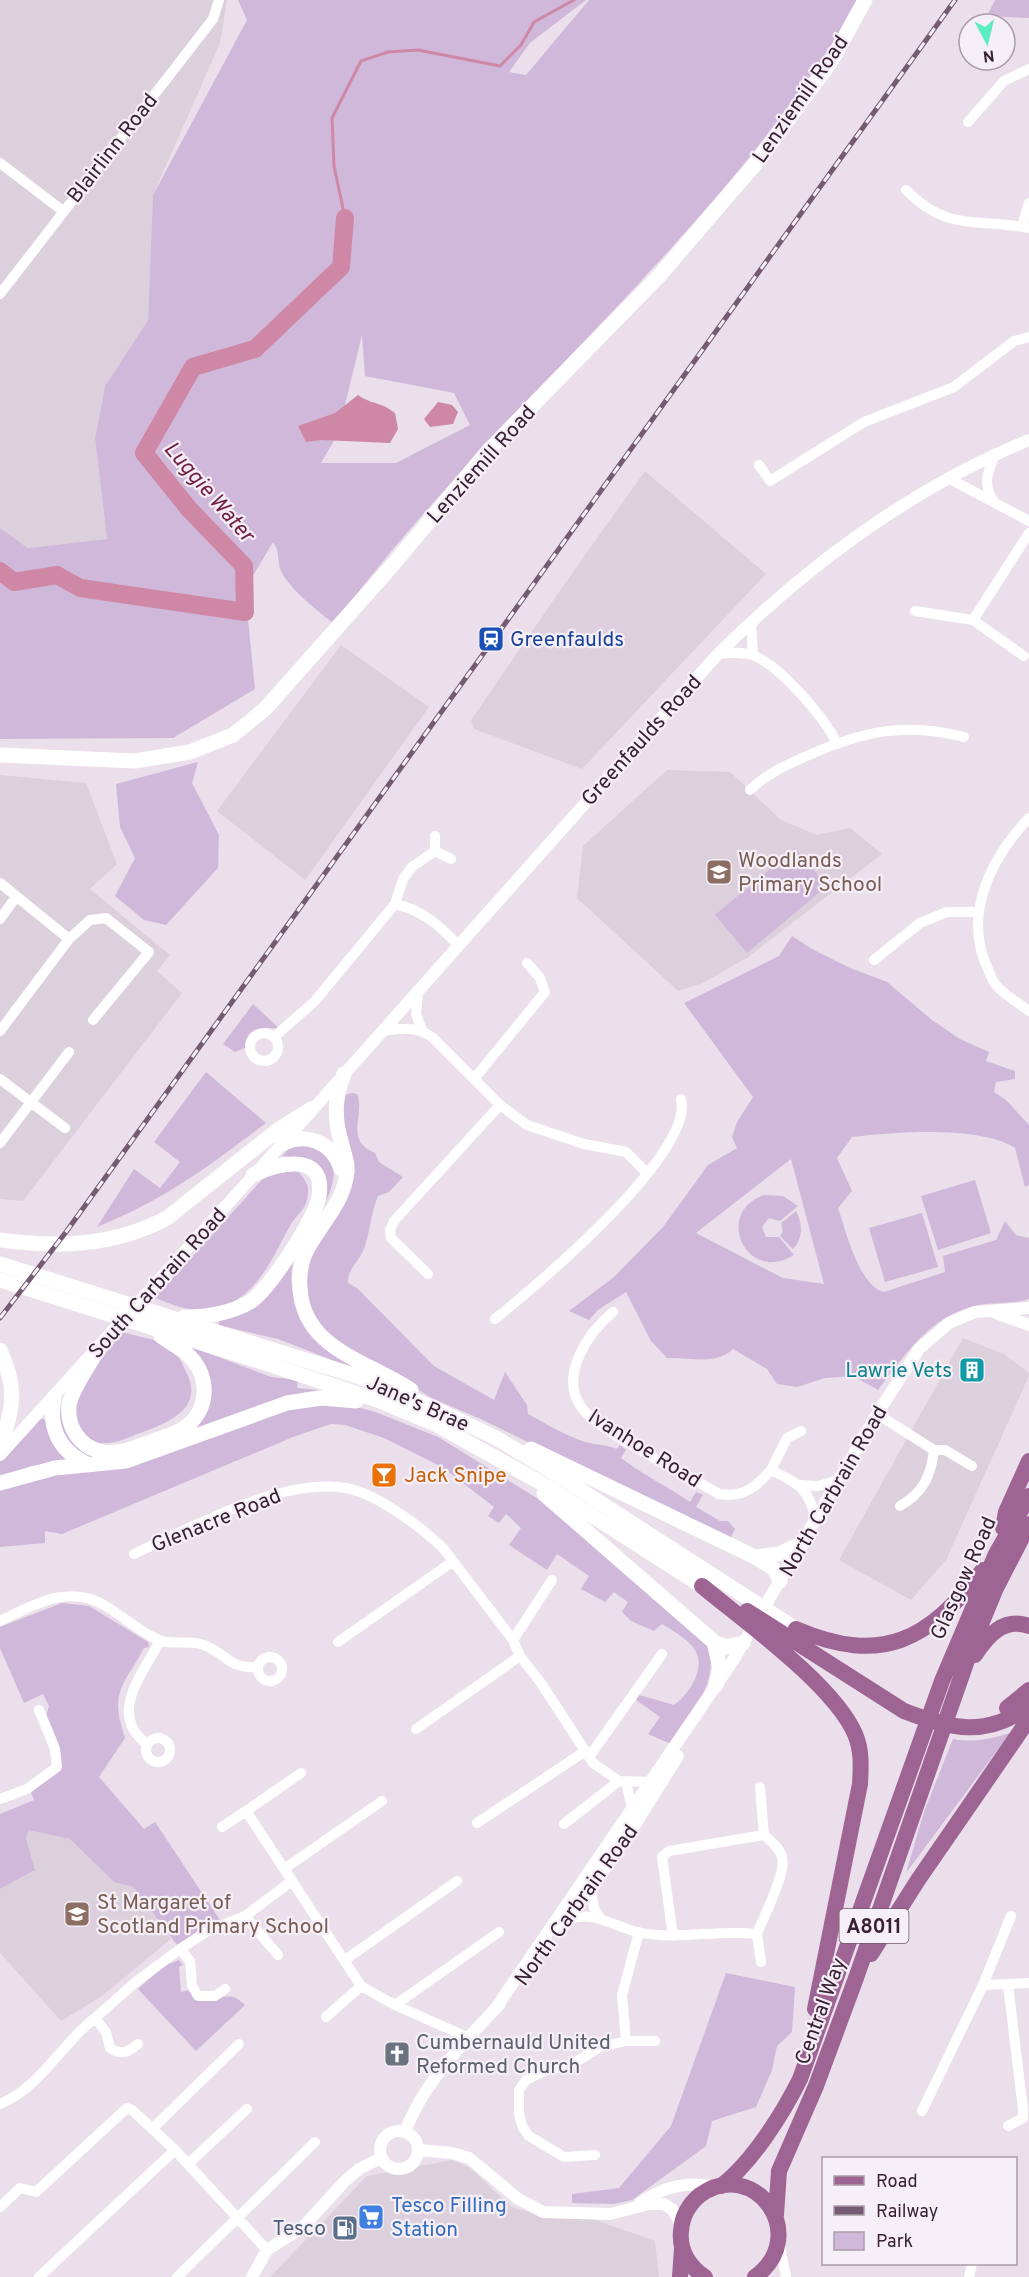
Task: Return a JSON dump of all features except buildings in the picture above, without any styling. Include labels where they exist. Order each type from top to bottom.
[{"type":"main road","name":"Lenziemill Road","points":[[0,755],[135,760],[190,752],[233,735],[265,709],[360,603],[488,452],[659,276],[756,163],[832,60],[865,0]]},
{"type":"main road","points":[[344,1074],[335,1106],[337,1127],[347,1164],[345,1180],[341,1196],[302,1261],[300,1294],[306,1317],[328,1343],[402,1384],[440,1411]]},
{"type":"main road","points":[[0,1240],[61,1245],[102,1242],[129,1235],[167,1218],[279,1130],[311,1109]]},
{"type":"main road","points":[[282,1144],[297,1138],[322,1144],[337,1158],[345,1180]]},
{"type":"main road","points":[[166,1316],[200,1317],[233,1310],[250,1302],[274,1278],[317,1205],[320,1188],[314,1173],[299,1163],[279,1163],[253,1175]]},
{"type":"main road","name":"Jane's Brae","points":[[0,1264],[363,1378],[440,1411],[496,1438],[548,1469],[796,1629]]},
{"type":"main road","name":"Jane's Brae","points":[[0,1280],[286,1370],[406,1412],[504,1461],[702,1586]]},
{"type":"main road","points":[[98,1349],[70,1397],[69,1412],[72,1429],[83,1443],[100,1452],[137,1447],[182,1429],[196,1416],[204,1401],[204,1383],[195,1364],[155,1329]]},
{"type":"main road","points":[[0,1350],[8,1367],[13,1399],[0,1447]]},
{"type":"main road","points":[[54,1397],[51,1416],[55,1434],[63,1448],[87,1464]]},
{"type":"main road","points":[[0,1483],[31,1472],[126,1461],[271,1408],[305,1399],[335,1398],[406,1412]]},
{"type":"main road","points":[[496,1438],[541,1453],[755,1557],[774,1569],[780,1581]]},
{"type":"main road","points":[[504,1461],[725,1649]]},
{"type":"main road","points":[[796,1629],[818,1638],[850,1646],[872,1646],[907,1638],[942,1618],[997,1552],[1006,1512],[1029,1461]]},
{"type":"main road","name":"Glasgow Road","points":[[953,1681],[997,1552],[1029,1496]]},
{"type":"main road","name":"Glasgow Road","points":[[953,1681],[996,1588],[1029,1524]]},
{"type":"main road","points":[[755,1557],[778,1554],[801,1544]]},
{"type":"main road","points":[[702,1586],[729,1600],[904,1711],[920,1718],[958,1728],[972,1728],[1002,1722],[1029,1706]]},
{"type":"main road","points":[[702,1586],[825,1692],[850,1724],[858,1745],[860,1784],[816,2006],[816,2036]]},
{"type":"main road","points":[[953,1681],[998,1628],[1019,1622],[1029,1626]]},
{"type":"main road","points":[[796,1629],[820,1648],[899,1698],[939,1715],[968,1718],[991,1715],[1013,1705],[1029,1690]]},
{"type":"main road","points":[[725,1649],[743,1643]]},
{"type":"main road","points":[[720,1679],[720,1668],[725,1649]]},
{"type":"main road","name":"Central Way","points":[[681,2225],[690,2205],[697,2197],[719,2186],[739,2169],[790,2098],[953,1681]]},
{"type":"main road","points":[[856,1978],[918,1880],[1029,1719]]},
{"type":"main road","name":"Central Way","points":[[779,2241],[776,2215],[779,2171],[816,2086],[856,1978],[922,1763]]},
{"type":"main road","points":[[719,2186],[734,2185],[759,2194],[776,2215]]},
{"type":"main road","points":[[680,2277],[681,2225]]},
{"type":"main road","points":[[755,2277],[771,2262],[779,2241]]},
{"type":"main road","points":[[682,2247],[690,2264],[705,2277]]},
{"type":"street","name":"Blairlinn Road","points":[[0,294],[213,19],[219,0]]},
{"type":"street","points":[[968,122],[1004,81],[1029,69]]},
{"type":"street","points":[[0,163],[63,211]]},
{"type":"street","points":[[906,190],[918,203],[941,216],[969,224],[1025,227],[1029,203]]},
{"type":"street","points":[[759,465],[770,481],[864,422],[954,387],[1014,341],[1029,337]]},
{"type":"street","name":"Greenfaulds Road","points":[[311,1109],[718,654],[751,622],[822,562],[879,521],[948,478],[1029,440]]},
{"type":"street","points":[[995,456],[986,478],[990,497],[995,503]]},
{"type":"street","points":[[948,478],[1029,521]]},
{"type":"street","points":[[973,620],[1029,533]]},
{"type":"street","points":[[915,610],[973,620],[1024,656]]},
{"type":"street","points":[[751,622],[753,654]]},
{"type":"street","points":[[718,654],[753,654],[765,662],[818,712],[837,742]]},
{"type":"street","points":[[750,790],[785,765],[837,742],[873,732],[895,729],[944,732],[964,737]]},
{"type":"street","points":[[1029,818],[1011,837],[991,873],[976,912],[980,952],[996,986],[1029,1011]]},
{"type":"street","points":[[435,836],[435,851]]},
{"type":"street","points":[[435,851],[451,859]]},
{"type":"street","points":[[274,1037],[315,1001],[395,904],[403,879],[412,867],[435,851]]},
{"type":"street","points":[[0,884],[69,939]]},
{"type":"street","points":[[0,919],[16,897]]},
{"type":"street","points":[[395,904],[412,908],[436,922],[458,945]]},
{"type":"street","points":[[874,960],[920,923],[947,912],[976,912]]},
{"type":"street","points":[[0,1031],[69,939],[90,920],[106,918],[149,952],[93,1020]]},
{"type":"street","points":[[474,1079],[545,992],[540,978],[527,963]]},
{"type":"street","points":[[418,992],[416,1014],[422,1030]]},
{"type":"street","points":[[383,1031],[412,1028],[422,1030],[432,1037],[500,1105],[527,1125],[584,1144],[626,1152],[647,1173]]},
{"type":"street","points":[[0,1143],[69,1052]]},
{"type":"street","points":[[0,1079],[65,1128]]},
{"type":"street","points":[[495,1318],[566,1260],[647,1173],[670,1142],[684,1110],[681,1099]]},
{"type":"street","points":[[428,1274],[392,1238],[390,1230],[394,1221],[500,1105]]},
{"type":"street","name":"South Carbrain Road","points":[[0,1455],[98,1349],[311,1109]]},
{"type":"street","name":"North Carbrain Road","points":[[743,1643],[877,1414],[919,1349],[949,1323],[975,1312],[1029,1308]]},
{"type":"street","points":[[989,1310],[1029,1324]]},
{"type":"street","name":"Ivanhoe Road","points":[[613,1312],[593,1331],[573,1380],[574,1392],[582,1409],[621,1438],[719,1494],[730,1496],[747,1492],[771,1470],[787,1438],[801,1431]]},
{"type":"street","points":[[877,1414],[934,1450],[945,1450],[972,1466]]},
{"type":"street","points":[[900,1506],[916,1497],[932,1472],[934,1450]]},
{"type":"street","points":[[771,1470],[800,1485],[818,1486],[839,1480]]},
{"type":"street","name":"Glenacre Road","points":[[134,1554],[271,1494],[323,1485],[348,1488],[371,1497],[430,1536],[443,1548],[513,1640],[520,1656],[541,1683],[587,1754],[602,1772],[622,1782]]},
{"type":"street","points":[[800,1485],[810,1498],[816,1520]]},
{"type":"street","points":[[338,1642],[452,1562]]},
{"type":"street","points":[[513,1640],[552,1580]]},
{"type":"street","points":[[0,1621],[48,1599],[69,1594],[89,1598],[105,1605],[160,1641],[198,1642],[214,1649],[226,1661],[241,1668],[257,1667]]},
{"type":"street","points":[[147,1744],[139,1738],[129,1721],[128,1700],[160,1641]]},
{"type":"street","name":"North Carbrain Road","points":[[405,2132],[416,2109],[467,2037],[534,1968],[634,1825],[720,1679],[725,1649]]},
{"type":"street","points":[[477,1823],[587,1754],[662,1654]]},
{"type":"street","points":[[416,1729],[520,1656]]},
{"type":"street","points":[[0,1799],[27,1789],[57,1767],[55,1749],[39,1710]]},
{"type":"street","points":[[222,1827],[301,1773]]},
{"type":"street","points":[[564,1824],[622,1782],[658,1782]]},
{"type":"street","points":[[622,1782],[633,1810],[634,1825]]},
{"type":"street","name":"North Carbrain Road","points":[[496,2008],[633,1810],[658,1782]]},
{"type":"street","points":[[760,1787],[764,1835],[782,1857],[782,1869],[757,1934],[761,1962]]},
{"type":"street","points":[[284,1869],[382,1801]]},
{"type":"street","points":[[246,1811],[361,1986],[395,2006],[467,2037]]},
{"type":"street","points":[[673,1936],[662,1857],[669,1851],[681,1848],[764,1835]]},
{"type":"street","points":[[589,1874],[594,1908],[600,1918]]},
{"type":"street","points":[[0,2104],[12,2099],[52,2065],[80,2029],[137,1981],[207,1932],[245,1916],[292,1881]]},
{"type":"street","points":[[345,1960],[457,1881]]},
{"type":"street","points":[[554,1926],[580,1915],[600,1918],[639,1932],[673,1936],[736,1931],[757,1934]]},
{"type":"street","points":[[245,1916],[278,1955]]},
{"type":"street","points":[[922,2111],[983,1985],[1011,1916]]},
{"type":"street","points":[[395,2006],[499,1932]]},
{"type":"street","points":[[626,2041],[622,1995],[639,1932]]},
{"type":"street","points":[[180,1949],[190,1962],[192,1986],[198,1996],[215,1996],[225,1989]]},
{"type":"street","points":[[983,1985],[1029,1983]]},
{"type":"street","points":[[1008,1985],[1023,2109],[1023,2118],[1008,2126]]},
{"type":"street","points":[[326,2017],[361,1986]]},
{"type":"street","points":[[95,2018],[106,2032],[110,2048],[118,2053],[127,2052],[138,2044]]},
{"type":"street","points":[[595,2155],[564,2157],[529,2136],[523,2128],[519,2115],[519,2090],[526,2080],[546,2070],[571,2065],[600,2047],[626,2041],[655,2041]]},
{"type":"street","points":[[152,2128],[239,2044]]},
{"type":"street","points":[[0,2207],[20,2188],[36,2192],[127,2108],[175,2150],[267,2250]]},
{"type":"street","points":[[188,2164],[247,2109]]},
{"type":"street","points":[[392,2132],[405,2132],[415,2138],[419,2150],[415,2162],[404,2169],[393,2169],[381,2158],[382,2140],[392,2132]]},
{"type":"street","points":[[177,2277],[238,2220],[315,2142]]},
{"type":"street","points":[[39,2277],[175,2150]]},
{"type":"street","points":[[419,2150],[452,2153],[469,2158],[517,2198],[543,2212],[609,2214],[649,2204],[664,2204],[673,2210],[681,2225]]},
{"type":"street","points":[[252,2277],[267,2250],[303,2227],[359,2169],[381,2158]]},
{"type":"street","points":[[631,2209],[659,2191],[672,2186],[692,2183],[719,2186]]},
{"type":"street","points":[[779,2241],[786,2277]]},
{"type":"shaded area","points":[[0,0],[227,0],[220,43],[153,195],[148,320],[105,386],[95,438],[107,539],[28,548],[0,528]]},
{"type":"shaded area","points":[[358,395],[395,413],[398,429],[390,443],[321,440],[306,442],[298,426],[335,413]]},
{"type":"shaded area","points":[[438,402],[452,405],[458,412],[453,424],[430,427],[424,419]]},
{"type":"shaded area","points":[[645,471],[766,574],[582,769],[474,729],[471,720]]},
{"type":"shaded area","points":[[341,645],[429,707],[305,880],[217,811]]},
{"type":"shaded area","name":"Woodlands Primary School","points":[[667,770],[730,772],[781,820],[817,835],[850,828],[882,854],[748,957],[703,983],[678,991],[577,898],[583,846]]},
{"type":"shaded area","points":[[0,775],[86,783],[117,864],[90,889],[170,955],[157,971],[182,993],[23,1201],[0,1199]]},
{"type":"shaded area","points":[[963,1338],[1004,1354],[1029,1373],[1029,1376],[946,1560],[911,1600],[839,1560]]},
{"type":"shaded area","name":"St Margaret of Scotland Primary School","points":[[29,1829],[70,1839],[114,1882],[133,1887],[171,1939],[102,1996],[61,2021],[0,1953],[0,1889],[35,1870],[26,1837]]},
{"type":"shaded area","points":[[452,2160],[470,2168],[512,2207],[552,2218],[593,2219],[655,2241],[659,2277],[270,2277],[367,2176]]},
{"type":"green space","points":[[238,0],[586,0],[530,43],[509,72],[526,75],[589,0],[859,0],[803,86],[742,167],[606,319],[465,467],[397,544],[334,624],[286,580],[280,569],[277,550],[273,542],[245,589],[255,689],[173,738],[0,739],[0,528],[28,548],[107,539],[95,438],[105,386],[148,320],[153,195],[247,20]],"holes":[[[362,335],[365,376],[454,393],[470,425],[396,463],[321,463],[338,434]]]},
{"type":"green space","points":[[995,0],[1029,0],[1029,18],[1017,17],[1017,12],[989,12]]},
{"type":"green space","points":[[198,762],[192,783],[219,835],[218,868],[166,925],[144,920],[115,896],[135,858],[120,827],[116,784]]},
{"type":"green space","points":[[795,848],[827,886],[747,953],[715,915]]},
{"type":"green space","points":[[792,936],[850,968],[887,982],[932,1020],[960,1039],[989,1052],[986,1061],[1015,1071],[1015,1079],[996,1082],[994,1092],[1006,1100],[1029,1125],[1029,1185],[1025,1187],[1015,1148],[980,1136],[912,1132],[852,1137],[837,1158],[852,1191],[838,1208],[849,1243],[867,1280],[875,1288],[884,1292],[945,1272],[943,1256],[996,1240],[1005,1221],[1016,1235],[1029,1238],[1029,1299],[978,1305],[946,1318],[920,1338],[878,1390],[853,1376],[825,1378],[797,1387],[777,1384],[767,1369],[733,1349],[710,1359],[667,1358],[651,1341],[626,1292],[598,1310],[589,1320],[569,1311],[614,1277],[663,1227],[708,1165],[737,1148],[732,1137],[737,1122],[753,1097],[684,1003],[779,956]],"holes":[[[791,1159],[824,1284],[783,1278],[696,1233]]]},
{"type":"green space","points":[[253,1004],[279,1028],[252,1032],[248,1035],[245,1048],[235,1052],[223,1044]]},
{"type":"green space","points":[[206,1072],[266,1123],[186,1181],[144,1205],[97,1227],[134,1169],[160,1188],[180,1162],[154,1142]]},
{"type":"green space","points":[[357,1094],[359,1102],[357,1126],[360,1141],[365,1148],[375,1153],[379,1162],[403,1177],[389,1192],[378,1196],[364,1249],[351,1270],[348,1283],[357,1288],[434,1366],[494,1400],[505,1372],[527,1405],[528,1414],[557,1430],[589,1443],[617,1449],[620,1445],[626,1450],[621,1458],[690,1502],[696,1492],[703,1495],[696,1507],[720,1521],[728,1521],[735,1529],[729,1541],[483,1420],[434,1399],[333,1341],[310,1312],[305,1283],[312,1252],[340,1209],[344,1095]]},
{"type":"green space","points":[[305,1141],[325,1153],[332,1164],[334,1176],[324,1204],[300,1245],[293,1262],[292,1287],[297,1310],[306,1329],[323,1347],[379,1378],[278,1339],[218,1325],[221,1316],[240,1310],[318,1208],[306,1160],[282,1156],[295,1142]]},
{"type":"green space","points":[[277,1167],[299,1172],[307,1184],[308,1198],[251,1289],[225,1305],[202,1311],[188,1309],[155,1298],[269,1172]]},
{"type":"green space","points":[[975,1180],[991,1233],[938,1250],[921,1196]]},
{"type":"green space","points":[[764,1195],[783,1196],[798,1206],[780,1221],[769,1218],[762,1227],[766,1237],[779,1237],[794,1255],[777,1262],[762,1261],[750,1254],[742,1243],[739,1230],[741,1216],[749,1204]]},
{"type":"green space","points":[[796,1211],[801,1231],[799,1241],[793,1249],[780,1236],[783,1231],[781,1223]]},
{"type":"green space","points":[[922,1213],[938,1267],[885,1282],[869,1228]]},
{"type":"green space","points":[[123,1332],[158,1341],[175,1351],[188,1376],[191,1388],[190,1398],[186,1407],[179,1414],[160,1425],[120,1441],[100,1443],[89,1438],[75,1424],[75,1391]]},
{"type":"green space","points":[[192,1347],[271,1377],[298,1380],[297,1388],[318,1390],[290,1395],[127,1455],[81,1458],[59,1438],[60,1399],[61,1416],[69,1435],[86,1451],[175,1434],[202,1403],[190,1354]]},
{"type":"green space","points":[[338,1401],[378,1413],[438,1437],[553,1508],[708,1646],[711,1659],[707,1685],[694,1710],[671,1744],[648,1734],[660,1717],[636,1700],[639,1695],[674,1705],[686,1694],[695,1679],[699,1662],[690,1643],[662,1624],[654,1631],[631,1621],[622,1612],[628,1602],[614,1592],[605,1602],[581,1589],[589,1576],[557,1554],[547,1570],[509,1545],[521,1528],[506,1514],[499,1523],[488,1516],[494,1507],[442,1467],[384,1438],[345,1425],[331,1424],[293,1437],[62,1534],[45,1531],[45,1543],[0,1547],[0,1489],[270,1412]]},
{"type":"green space","points":[[40,1418],[45,1420],[52,1442],[68,1461],[31,1466],[0,1477],[0,1462]]},
{"type":"green space","points":[[62,1603],[89,1606],[148,1642],[149,1647],[144,1648],[125,1681],[118,1699],[120,1722],[125,1738],[99,1777],[144,1829],[155,1822],[222,1923],[211,1924],[177,1945],[133,1887],[114,1882],[70,1839],[29,1830],[26,1838],[35,1870],[0,1889],[0,1814],[34,1800],[30,1790],[60,1771],[60,1756],[58,1742],[46,1716],[49,1706],[43,1694],[24,1703],[0,1648],[0,1627]]},
{"type":"green space","points":[[1010,1733],[906,1873],[924,1812],[953,1739],[982,1740]]},
{"type":"green space","points":[[179,1960],[183,1965],[179,1967],[181,1992],[189,1990],[196,1998],[203,2001],[230,1996],[245,2005],[196,2051],[138,1989],[164,1966]]},
{"type":"green space","points":[[726,1973],[795,1987],[792,2032],[777,2046],[772,2070],[756,2107],[712,2121],[706,2146],[632,2200],[614,2204],[572,2203],[572,2194],[619,2188],[671,2126]]},
{"type":"waterway","name":"Luggie Water","points":[[345,218],[334,166],[332,118],[361,61],[388,52],[418,50],[500,66],[521,45],[534,22],[574,0]]},
{"type":"waterway","name":"Luggie Water","points":[[0,571],[14,582],[57,575],[80,588],[245,612],[244,566],[189,509],[144,453],[193,367],[255,349],[341,267],[345,218]]},
{"type":"railway","points":[[0,1318],[66,1232],[955,0]]},
{"type":"place","name":"Greenfaulds","points":[[491,639]]},
{"type":"place","name":"Woodlands Primary School","points":[[719,872]]},
{"type":"place","name":"Lawrie Vets","points":[[972,1370]]},
{"type":"place","name":"Jack Snipe","points":[[384,1475]]},
{"type":"place","name":"St Margaret of Scotland Primary School","points":[[77,1914]]},
{"type":"place","name":"Cumbernauld United Reformed Church","points":[[397,2054]]},
{"type":"place","name":"Tesco Filling Station","points":[[371,2217]]},
{"type":"place","name":"Tesco","points":[[345,2228]]}]
